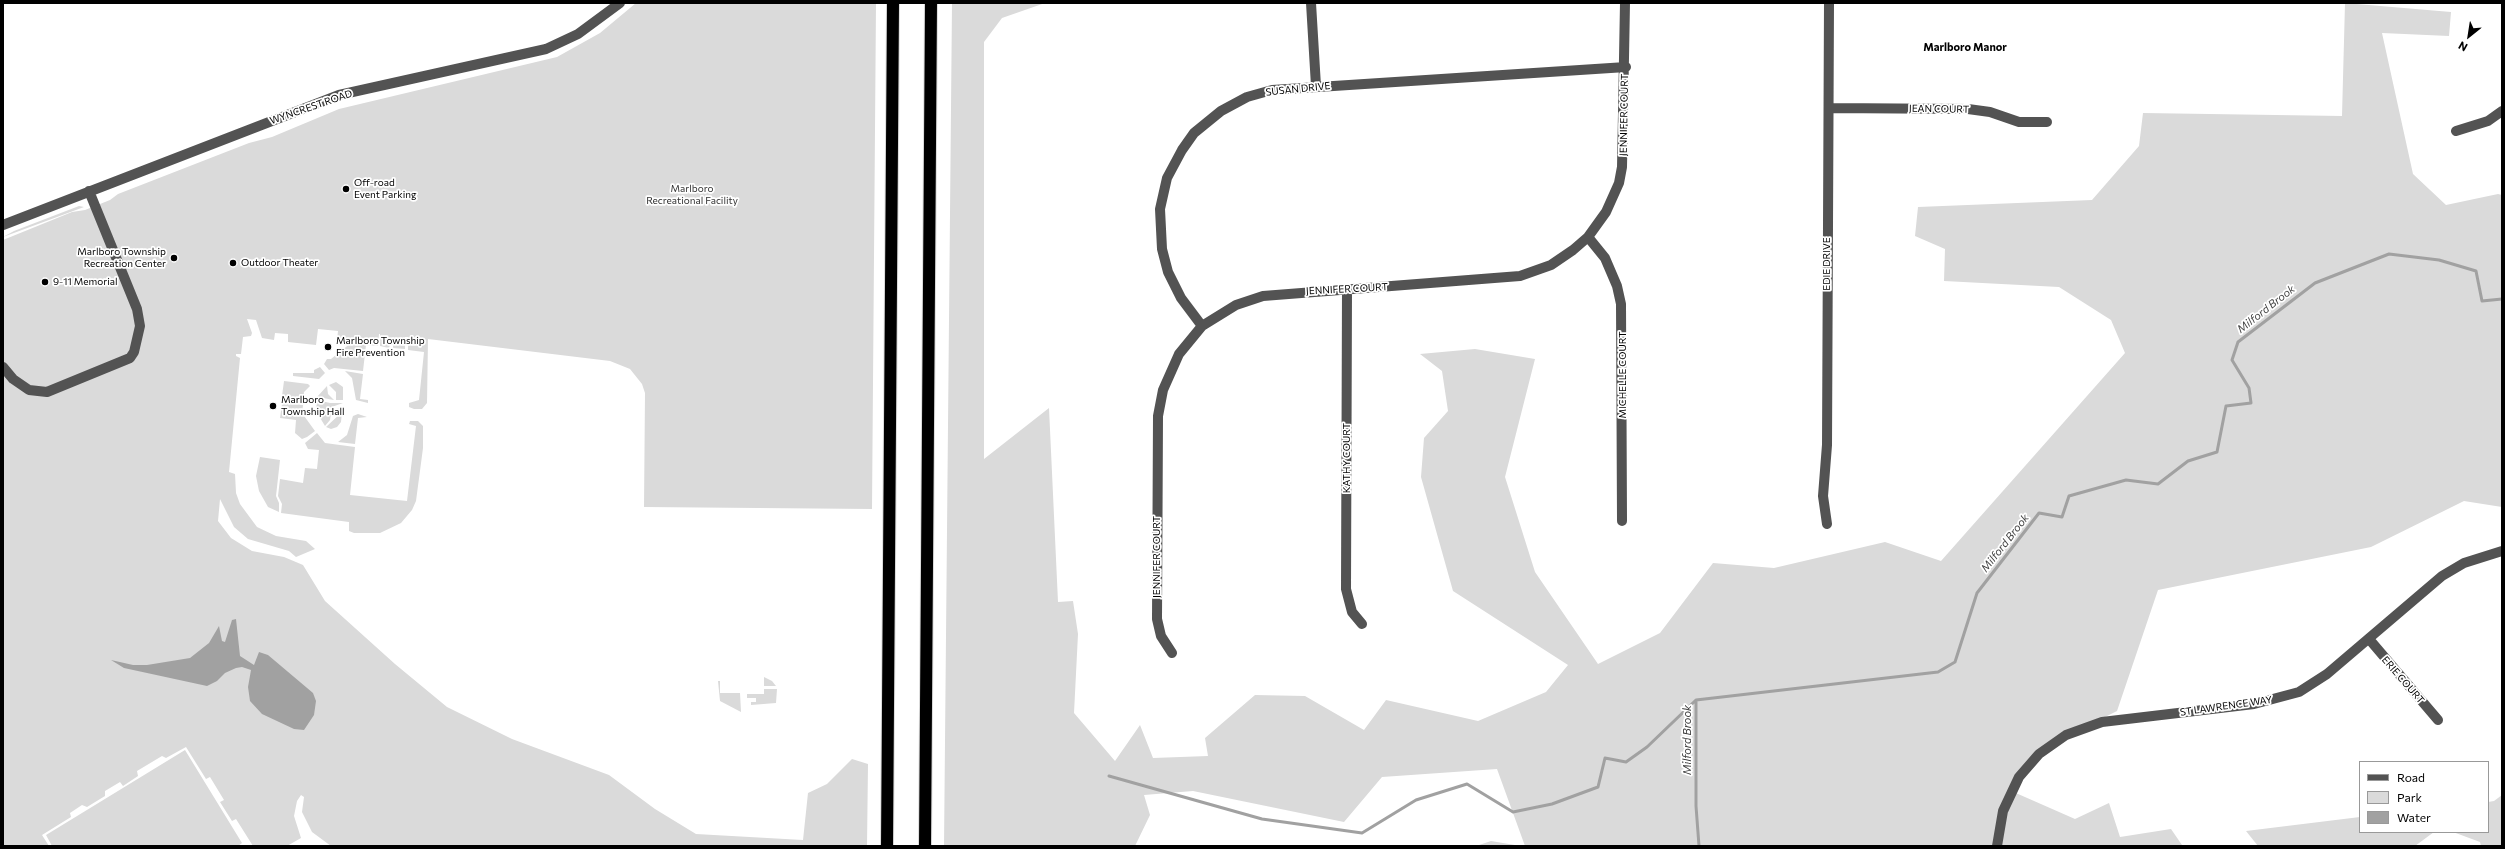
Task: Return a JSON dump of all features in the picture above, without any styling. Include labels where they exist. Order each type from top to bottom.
[{"type":"highway","points":[[887,846],[893,3]]},
{"type":"highway","points":[[925,846],[931,3]]},
{"type":"street","name":"WYNCREST ROAD","points":[[3,225],[339,96],[546,48],[578,34],[620,3]]},
{"type":"street","points":[[1311,3],[1316,86]]},
{"type":"street","name":"JENNIFER COURT","points":[[1172,653],[1162,636],[1157,619],[1158,416],[1163,390],[1171,369],[1179,354],[1202,326],[1236,305],[1263,296],[1520,276],[1551,265],[1588,237],[1613,198],[1622,167],[1626,67],[1625,3]]},
{"type":"street","name":"EDIE DRIVE","points":[[1827,524],[1823,496],[1827,445],[1829,3]]},
{"type":"street","name":"SUSAN DRIVE","points":[[1202,326],[1174,284],[1162,249],[1160,209],[1171,169],[1194,133],[1209,119],[1231,105],[1247,97],[1272,90],[1626,67]]},
{"type":"street","name":"JEAN COURT","points":[[1829,108],[1968,109],[1990,112],[2019,122],[2047,122]]},
{"type":"street","points":[[2456,131],[2488,121],[2502,111]]},
{"type":"street","points":[[3,367],[13,380],[29,390],[47,392],[130,358],[137,345],[140,326],[137,309],[89,191]]},
{"type":"street","name":"MICHELLE COURT","points":[[1588,237],[1605,258],[1617,286],[1621,304],[1622,521]]},
{"type":"street","name":"KATHY COURT","points":[[1347,289],[1346,589],[1352,612],[1362,624]]},
{"type":"street","name":"ST LAWRENCE WAY","points":[[1997,846],[2003,811],[2019,777],[2039,754],[2066,735],[2102,722],[2254,704],[2282,698],[2320,680],[2447,572],[2481,556],[2502,551]]},
{"type":"street","name":"ERIE COURT","points":[[2370,639],[2438,720]]},
{"type":"green space","name":"Marlboro Recreational Facility","points":[[636,3],[876,3],[872,509],[644,507],[645,393],[642,384],[630,369],[610,361],[428,339],[427,403],[422,409],[414,409],[409,407],[409,403],[419,400],[424,352],[408,350],[408,337],[405,337],[405,349],[393,348],[393,345],[390,345],[389,348],[380,346],[379,334],[378,346],[366,345],[363,371],[334,368],[329,370],[324,364],[327,359],[331,359],[351,343],[337,341],[338,331],[318,329],[316,345],[288,342],[288,334],[275,333],[274,340],[262,338],[256,320],[247,319],[252,333],[251,336],[243,337],[241,354],[236,354],[236,356],[240,358],[229,472],[235,474],[236,493],[240,504],[257,527],[276,536],[306,541],[315,549],[296,557],[289,551],[248,539],[234,527],[220,499],[218,521],[231,538],[252,551],[284,557],[303,565],[325,601],[395,664],[447,707],[512,739],[609,775],[655,809],[696,834],[803,840],[808,793],[827,784],[852,759],[868,764],[867,846],[331,846],[312,832],[302,812],[304,797],[301,795],[297,801],[294,816],[301,838],[287,846],[253,846],[236,819],[232,821],[220,802],[224,800],[210,777],[206,779],[186,747],[166,758],[162,756],[137,771],[138,776],[123,786],[120,782],[105,791],[105,796],[87,807],[82,805],[70,813],[71,817],[42,835],[49,846],[3,846],[3,240],[72,212],[85,210],[110,200],[118,194],[249,143],[272,137],[339,109],[557,57],[600,33]]},
{"type":"green space","points":[[952,3],[1045,3],[1002,18],[984,42],[984,459],[1049,408],[1058,602],[1073,601],[1078,634],[1074,713],[1115,761],[1140,725],[1153,758],[1208,756],[1205,738],[1255,695],[1305,696],[1364,730],[1386,700],[1478,721],[1546,692],[1568,665],[1453,591],[1421,477],[1424,438],[1448,411],[1442,371],[1420,354],[1475,349],[1535,359],[1505,477],[1535,572],[1598,664],[1660,633],[1713,563],[1774,568],[1885,542],[1941,561],[2125,353],[2111,320],[2059,287],[1944,281],[1945,249],[1915,236],[1918,207],[2092,200],[2139,146],[2143,113],[2342,116],[2345,3],[2451,12],[2449,36],[2382,33],[2413,174],[2446,205],[2498,194],[2502,195],[2502,507],[2464,501],[2371,547],[2158,590],[2117,711],[2037,751],[2009,790],[2075,819],[2109,803],[2120,837],[2171,829],[2182,845],[2178,846],[1525,846],[1497,769],[1382,777],[1344,822],[1193,791],[1144,795],[1150,815],[1135,846],[944,846]]},
{"type":"green space","points":[[79,206],[84,207],[3,237],[14,231]]},
{"type":"green space","points":[[320,367],[325,373],[319,379],[293,376],[293,373],[314,373],[314,370]]},
{"type":"green space","points":[[345,371],[363,374],[360,399],[368,400],[368,403],[356,400],[352,378]]},
{"type":"green space","points":[[284,381],[308,384],[310,386],[304,392],[303,400],[282,396]]},
{"type":"green space","points":[[336,382],[343,387],[343,400],[336,400],[336,392],[329,385]]},
{"type":"green space","points":[[327,386],[328,394],[334,400],[317,397]]},
{"type":"green space","points":[[317,400],[330,403],[343,403],[326,409],[328,413],[339,408],[343,408],[331,414],[330,420],[325,426],[316,411]]},
{"type":"green space","points":[[287,403],[303,405],[302,413],[315,431],[302,439],[295,433],[296,420],[280,418],[282,404]]},
{"type":"green space","points":[[342,412],[341,422],[337,427],[331,429],[326,427]]},
{"type":"green space","points":[[358,414],[367,417],[358,418],[355,444],[338,442],[347,435],[353,416]]},
{"type":"green space","points":[[410,421],[418,421],[423,426],[423,448],[416,501],[412,510],[401,523],[380,533],[354,533],[349,531],[349,522],[281,513],[282,504],[278,496],[280,479],[303,483],[305,468],[317,469],[319,450],[308,449],[305,443],[317,433],[325,443],[355,447],[350,495],[407,501],[416,426],[409,424]]},
{"type":"green space","points":[[260,457],[280,460],[276,496],[279,503],[279,512],[268,507],[259,491],[256,476]]},
{"type":"green space","points":[[764,677],[772,681],[776,686],[764,686]]},
{"type":"green space","points":[[718,681],[720,681],[720,693],[740,693],[741,712],[720,701]]},
{"type":"green space","points":[[764,689],[777,689],[776,703],[751,705],[751,702],[756,702],[756,698],[747,698],[747,694],[764,694]]},
{"type":"green space","points":[[185,750],[242,843],[238,846],[52,846],[46,835]]},
{"type":"green space","points":[[2502,795],[2502,846],[2481,846],[2480,842],[2456,833],[2489,833],[2489,802],[2494,801]]},
{"type":"green space","points":[[2359,817],[2359,833],[2433,833],[2415,846],[2258,846],[2246,831]]},
{"type":"green space","points":[[1491,841],[1521,846],[1476,846]]},
{"type":"water","points":[[236,619],[240,656],[254,665],[259,652],[268,655],[313,693],[316,701],[314,715],[304,730],[294,729],[262,714],[250,701],[248,687],[251,670],[242,667],[236,668],[225,673],[217,681],[207,686],[124,668],[111,660],[133,665],[147,665],[190,658],[209,643],[219,626],[222,641],[225,642],[232,620]]},
{"type":"waterway","name":"Milford Brook","points":[[1699,846],[1696,806],[1696,700],[1938,672],[1955,662],[1977,593],[2039,513],[2062,517],[2069,496],[2126,480],[2158,484],[2188,461],[2217,452],[2226,406],[2251,403],[2249,388],[2232,360],[2238,342],[2315,283],[2389,254],[2439,260],[2476,271],[2482,301],[2502,299]]},
{"type":"waterway","points":[[1109,776],[1262,819],[1362,833],[1416,800],[1467,784],[1513,812],[1552,804],[1598,787],[1605,758],[1626,762],[1647,747],[1696,700]]},
{"type":"place","name":"Off-road Event Parking","points":[[346,189]]},
{"type":"place","name":"Marlboro Township Recreation Center","points":[[174,258]]},
{"type":"place","name":"Outdoor Theater","points":[[233,263]]},
{"type":"place","name":"9-11 Memorial","points":[[45,282]]},
{"type":"place","name":"Marlboro Township Fire Prevention","points":[[328,347]]},
{"type":"place","name":"Marlboro Township Hall","points":[[273,406]]},
{"type":"district","name":"Marlboro Manor","points":[[1965,47]]}]
